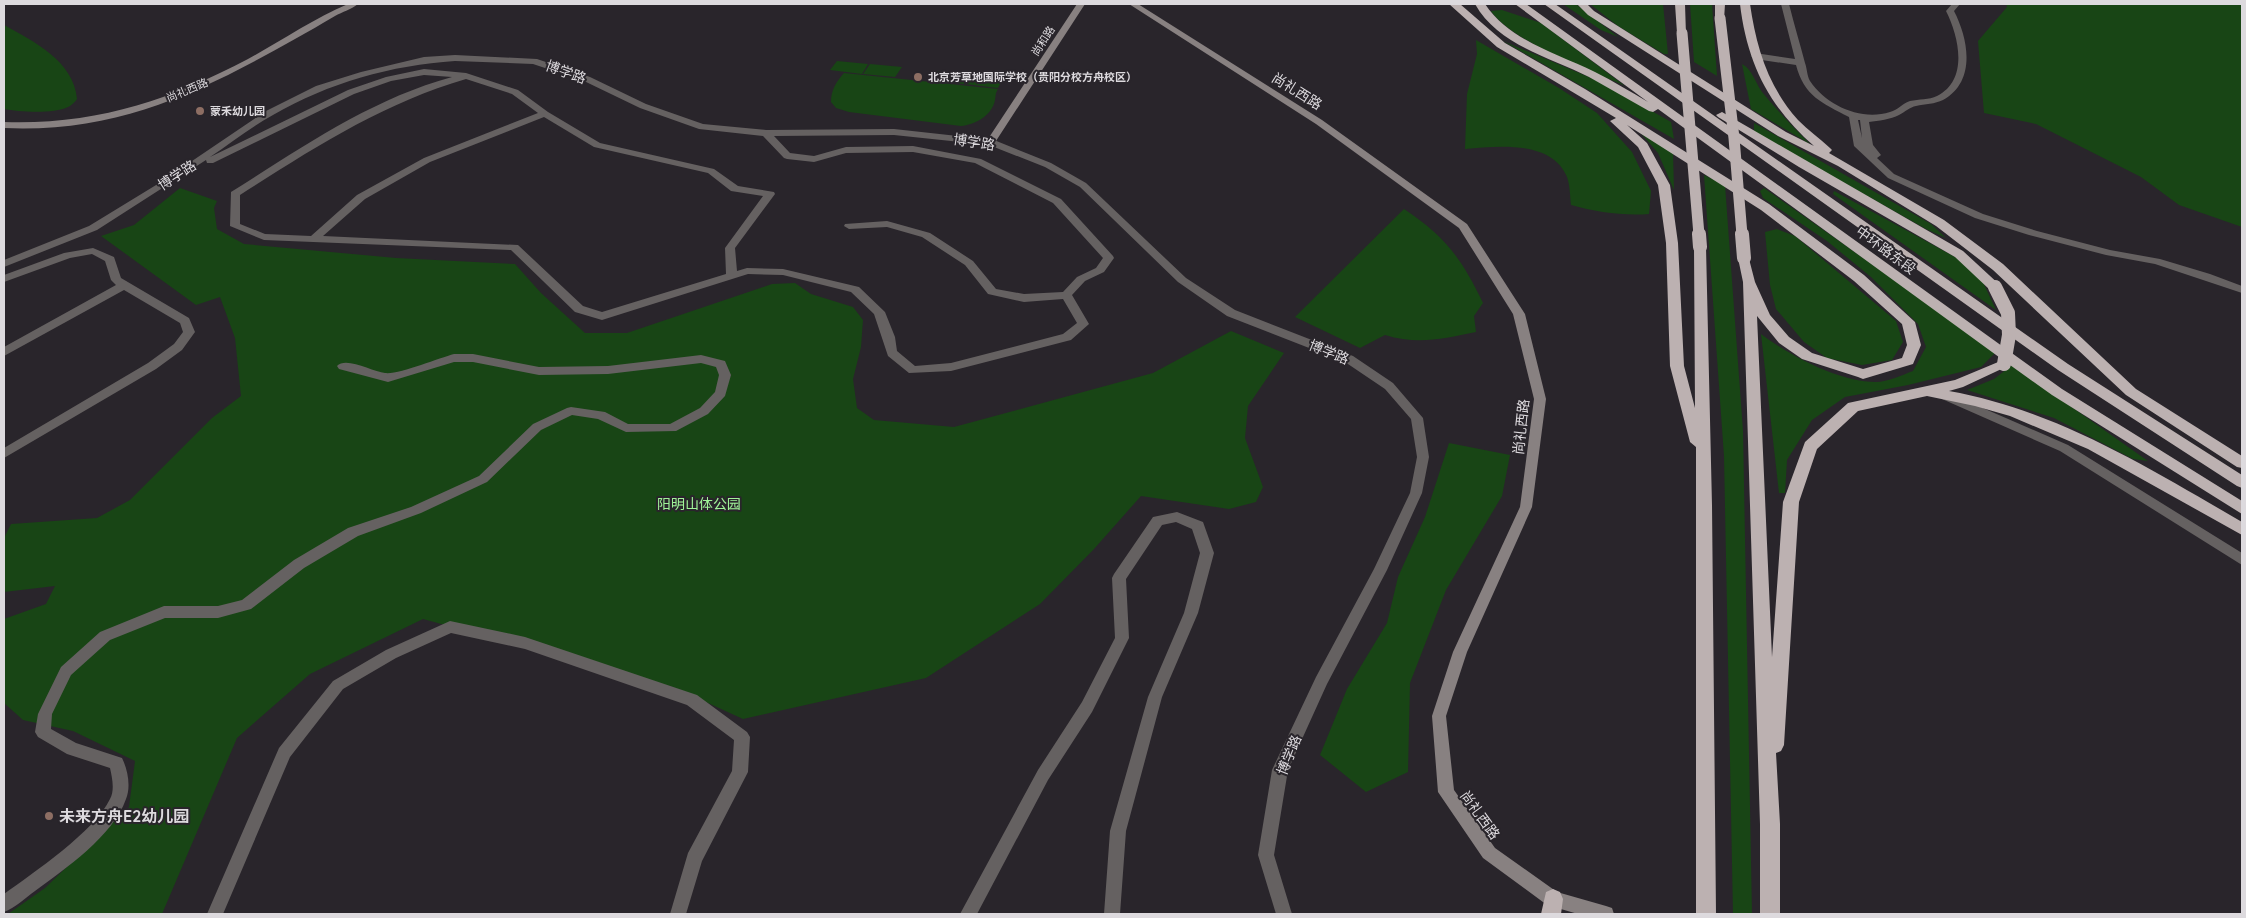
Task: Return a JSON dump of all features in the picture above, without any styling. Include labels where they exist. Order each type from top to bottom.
[{"type":"highway","points":[[1454,4],[1501,45],[1581,90],[1765,207],[1859,278],[1908,322],[1914,345],[1908,361],[1863,374],[1807,356],[1784,340],[1764,317],[1749,282]]},
{"type":"highway","points":[[1480,4],[1486,16],[1515,38],[1592,74],[1708,138]]},
{"type":"highway","name":"中环路东段","points":[[1520,4],[2057,392],[2242,508]]},
{"type":"highway","name":"中环路东段","points":[[1549,4],[2063,367],[2242,482]]},
{"type":"highway","points":[[1582,4],[1591,13],[1782,134],[1842,164],[1940,223],[1998,267],[2132,392],[2242,463]]},
{"type":"highway","points":[[1680,4],[1700,248],[1706,914]]},
{"type":"highway","points":[[1720,4],[1744,258],[1749,282],[1770,824],[1770,914]]},
{"type":"highway","points":[[1745,4],[1755,56],[1776,96],[1794,122],[1842,164]]},
{"type":"highway","points":[[1587,31],[1803,164],[1959,254],[1995,287],[2008,313],[2009,335],[2004,364],[1934,394]]},
{"type":"highway","points":[[1581,90],[1643,145],[1664,185],[1672,243],[1677,366],[1703,465]]},
{"type":"highway","points":[[1770,824],[1791,502],[1810,446],[1853,407],[1906,394],[1934,394],[1999,407],[2050,424],[2110,455],[2242,529]]},
{"type":"street","name":"尚礼西路","points":[[4,118],[20,120],[91,114],[130,105],[195,82],[319,14],[341,4]]},
{"type":"street","name":"尚礼西路","points":[[4,125],[20,126],[68,122],[122,114],[160,102],[199,87],[293,37],[319,20],[354,4]]},
{"type":"street","name":"尚和路","points":[[991,142],[1081,4]]},
{"type":"street","name":"尚礼西路","points":[[1133,4],[1319,122],[1463,226],[1519,314],[1540,398],[1526,507],[1460,652],[1439,716],[1446,792],[1489,853],[1552,907],[1606,914]]},
{"type":"street","points":[[1785,4],[1805,81],[1824,101],[1853,116],[1870,119],[1895,114],[1911,104],[1938,99],[1953,89],[1961,74],[1963,55],[1956,23],[1950,11],[1956,4]]},
{"type":"street","points":[[1755,56],[1800,63]]},
{"type":"street","name":"博学路","points":[[4,264],[93,228],[174,178],[269,113],[319,88],[364,74],[424,60],[455,58],[534,61],[587,79],[643,106],[702,127],[766,133],[894,132],[991,142],[1048,165],[1083,185],[1182,280],[1231,313],[1349,359],[1389,386],[1417,418],[1423,457],[1416,493],[1380,570],[1321,681],[1280,770],[1266,855],[1284,914]]},
{"type":"street","points":[[174,178],[297,120],[351,92],[389,79],[424,72],[466,76],[515,92],[545,114],[597,145],[711,171],[735,189],[770,194],[730,248],[732,276]]},
{"type":"street","points":[[466,76],[426,88],[383,107],[298,155],[235,194],[235,226],[264,237],[514,247],[579,309],[602,316],[747,271],[783,272],[855,289],[879,312],[889,337],[892,353],[913,370],[951,367],[1067,337],[1083,324],[1066,295]]},
{"type":"street","points":[[314,239],[361,197],[426,160],[545,114]]},
{"type":"street","points":[[1853,116],[1858,146],[1891,176],[1979,216],[2033,233],[2110,253],[2156,261],[2206,276],[2242,290]]},
{"type":"street","points":[[1864,118],[1868,146],[1893,172],[1975,210],[2050,233],[2187,264],[2242,284]]},
{"type":"street","points":[[766,133],[787,156],[814,159],[846,150],[913,149],[978,161],[1057,201],[1109,258],[1100,270],[1081,278],[1066,295],[1024,298],[992,292],[969,263],[926,235],[887,224],[849,226]]},
{"type":"street","points":[[4,279],[68,255],[93,251],[110,259],[116,280],[185,321],[190,332],[178,347],[152,366],[4,454]]},
{"type":"street","points":[[4,352],[124,284]]},
{"type":"street","points":[[4,904],[86,840],[117,803],[121,779],[117,763],[72,749],[43,732],[45,714],[66,671],[105,636],[164,612],[218,612],[246,605],[299,564],[353,532],[416,510],[483,479],[537,428],[571,411],[601,414],[626,428],[672,428],[704,411],[722,393],[724,375],[721,364],[701,359],[608,370],[539,371],[473,358],[454,358],[388,378],[364,373],[354,366],[343,366]]},
{"type":"street","points":[[1934,394],[2064,448],[2242,560]]},
{"type":"street","points":[[968,914],[1043,775],[1087,707],[1122,638],[1119,578],[1158,521],[1177,516],[1198,526],[1207,553],[1191,613],[1155,697],[1118,831],[1112,914]]},
{"type":"street","points":[[215,914],[284,753],[338,685],[391,654],[450,626],[526,644],[692,700],[742,738],[740,772],[694,859],[678,914]]},
{"type":"green space","points":[[1563,4],[1576,4],[1618,37],[1601,30]]},
{"type":"green space","points":[[1590,4],[1663,4],[1668,54],[1664,54],[1618,26]]},
{"type":"green space","points":[[1690,4],[1712,4],[1717,76],[1694,62]]},
{"type":"green space","points":[[2006,4],[2242,4],[2242,227],[2179,205],[2141,177],[2036,124],[1984,113],[1978,41],[2007,7]]},
{"type":"green space","points":[[1502,10],[1541,23],[1625,86],[1552,54],[1515,33],[1491,11]]},
{"type":"green space","points":[[4,25],[39,45],[60,63],[74,86],[77,99],[72,105],[46,112],[4,109]]},
{"type":"green space","points":[[1476,40],[1559,88],[1597,113],[1632,152],[1651,191],[1649,214],[1610,213],[1571,205],[1568,180],[1560,165],[1537,151],[1508,147],[1465,149],[1467,94],[1477,54]]},
{"type":"green space","points":[[1503,41],[1603,83],[1671,122],[1674,139]]},
{"type":"green space","points":[[837,61],[868,64],[862,74],[830,70]]},
{"type":"green space","points":[[870,64],[902,67],[895,77],[863,74]]},
{"type":"green space","points":[[1742,64],[1751,72],[1762,92],[1810,144],[1751,109]]},
{"type":"green space","points":[[937,71],[969,74],[964,84],[931,81]]},
{"type":"green space","points":[[844,73],[998,89],[993,106],[982,119],[961,126],[849,112],[836,108],[831,102],[832,94],[836,83]]},
{"type":"green space","points":[[970,74],[1003,78],[998,88],[965,84]]},
{"type":"green space","points":[[1754,123],[1931,224],[1946,238],[1926,229],[1754,132]]},
{"type":"green space","points":[[1639,131],[1673,152],[1674,190],[1658,153]]},
{"type":"green space","points":[[1704,175],[1725,185],[1743,431],[1752,914],[1733,914],[1724,456]]},
{"type":"green space","name":"阳明山体公园","points":[[180,188],[217,201],[214,208],[217,229],[244,244],[396,258],[515,264],[541,293],[585,333],[627,333],[772,284],[795,283],[811,294],[853,307],[863,320],[861,347],[853,379],[857,408],[874,420],[954,427],[1153,373],[1231,331],[1284,353],[1248,406],[1245,438],[1263,487],[1256,502],[1229,509],[1141,496],[1094,549],[1040,604],[926,678],[743,719],[673,687],[423,619],[310,674],[237,738],[162,914],[8,914],[45,888],[129,807],[135,761],[73,731],[23,720],[4,703],[4,619],[46,604],[55,586],[4,592],[4,538],[11,524],[97,518],[130,500],[212,418],[241,396],[235,338],[220,297],[196,305],[101,236],[134,225]]},
{"type":"green space","points":[[1764,188],[1996,352],[1981,367],[1908,385],[1845,397],[1812,420],[1787,460],[1785,493],[1779,493],[1761,334],[1800,359],[1831,373],[1862,381],[1881,382],[1913,371],[1926,347],[1918,324],[1871,277],[1827,241],[1763,198],[1760,191]]},
{"type":"green space","points":[[1834,191],[1957,258],[1982,280],[1996,310],[1833,194]]},
{"type":"green space","points":[[1404,209],[1441,239],[1460,261],[1468,274],[1483,303],[1474,316],[1476,332],[1430,340],[1408,340],[1385,335],[1360,348],[1295,317]]},
{"type":"green space","points":[[1777,229],[1795,236],[1896,321],[1903,342],[1892,360],[1862,365],[1827,358],[1804,342],[1776,309],[1770,285],[1765,232]]},
{"type":"green space","points":[[2012,365],[2148,461],[2133,459],[2054,418],[1967,390],[1994,379]]},
{"type":"green space","points":[[1449,443],[1510,455],[1502,496],[1446,590],[1410,683],[1408,772],[1366,792],[1320,755],[1347,689],[1387,623],[1398,577],[1425,517]]},
{"type":"place","name":"北京芳草地国际学校（贵阳分校方舟校区）","points":[[918,77]]},
{"type":"place","name":"蒙禾幼儿园","points":[[200,111]]},
{"type":"place","name":"未来方舟E2幼儿园","points":[[49,816]]}]
